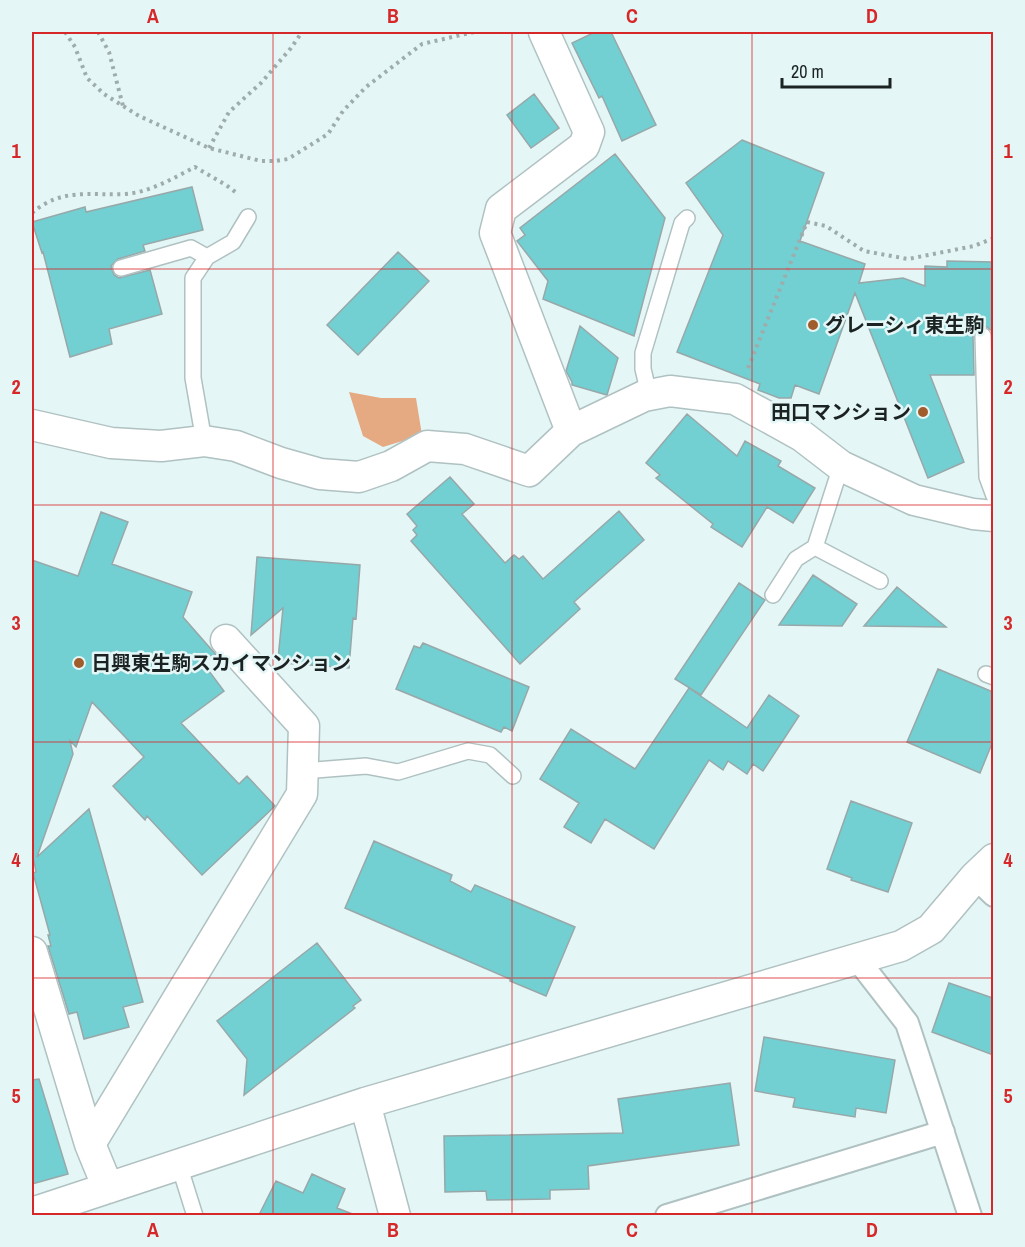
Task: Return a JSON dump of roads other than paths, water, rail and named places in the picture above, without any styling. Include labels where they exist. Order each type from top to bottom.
[{"type":"street","points":[[544,32],[589,132],[584,146],[501,209],[495,233],[571,431]]},
{"type":"street","points":[[32,425],[111,443],[160,446],[204,441],[236,446],[281,463],[320,474],[359,477],[391,466],[427,446],[465,449],[529,471],[571,431],[649,394],[670,391],[735,399],[802,436],[841,466],[914,500],[973,514],[993,516]]},
{"type":"street","points":[[90,1144],[302,794],[304,726],[226,640]]},
{"type":"street","points":[[32,1213],[85,1207],[108,1188],[365,1103],[901,946],[931,929],[987,877]]},
{"type":"street","points":[[32,952],[90,1144],[108,1188]]},
{"type":"street","points":[[858,960],[907,1023],[970,1215]]},
{"type":"street","points":[[365,1103],[395,1215]]},
{"type":"street","points":[[667,1215],[943,1132]]},
{"type":"lane","points":[[204,441],[193,378],[193,278],[207,257],[233,242],[248,218]]},
{"type":"lane","points":[[649,394],[643,369],[643,353],[682,224],[687,218]]},
{"type":"lane","points":[[121,268],[191,248],[207,257]]},
{"type":"lane","points":[[982,336],[987,477],[993,496]]},
{"type":"lane","points":[[774,595],[796,559],[815,547],[841,466]]},
{"type":"lane","points":[[815,547],[880,581]]},
{"type":"lane","points":[[303,771],[366,766],[398,772],[468,751],[490,755],[513,776]]},
{"type":"lane","points":[[179,1165],[195,1215]]},
{"type":"place","name":"グレーシィ東生駒","points":[[813,325]]},
{"type":"place","name":"田口マンション","points":[[923,412]]},
{"type":"place","name":"日興東生駒スカイマンション","points":[[79,663]]}]
